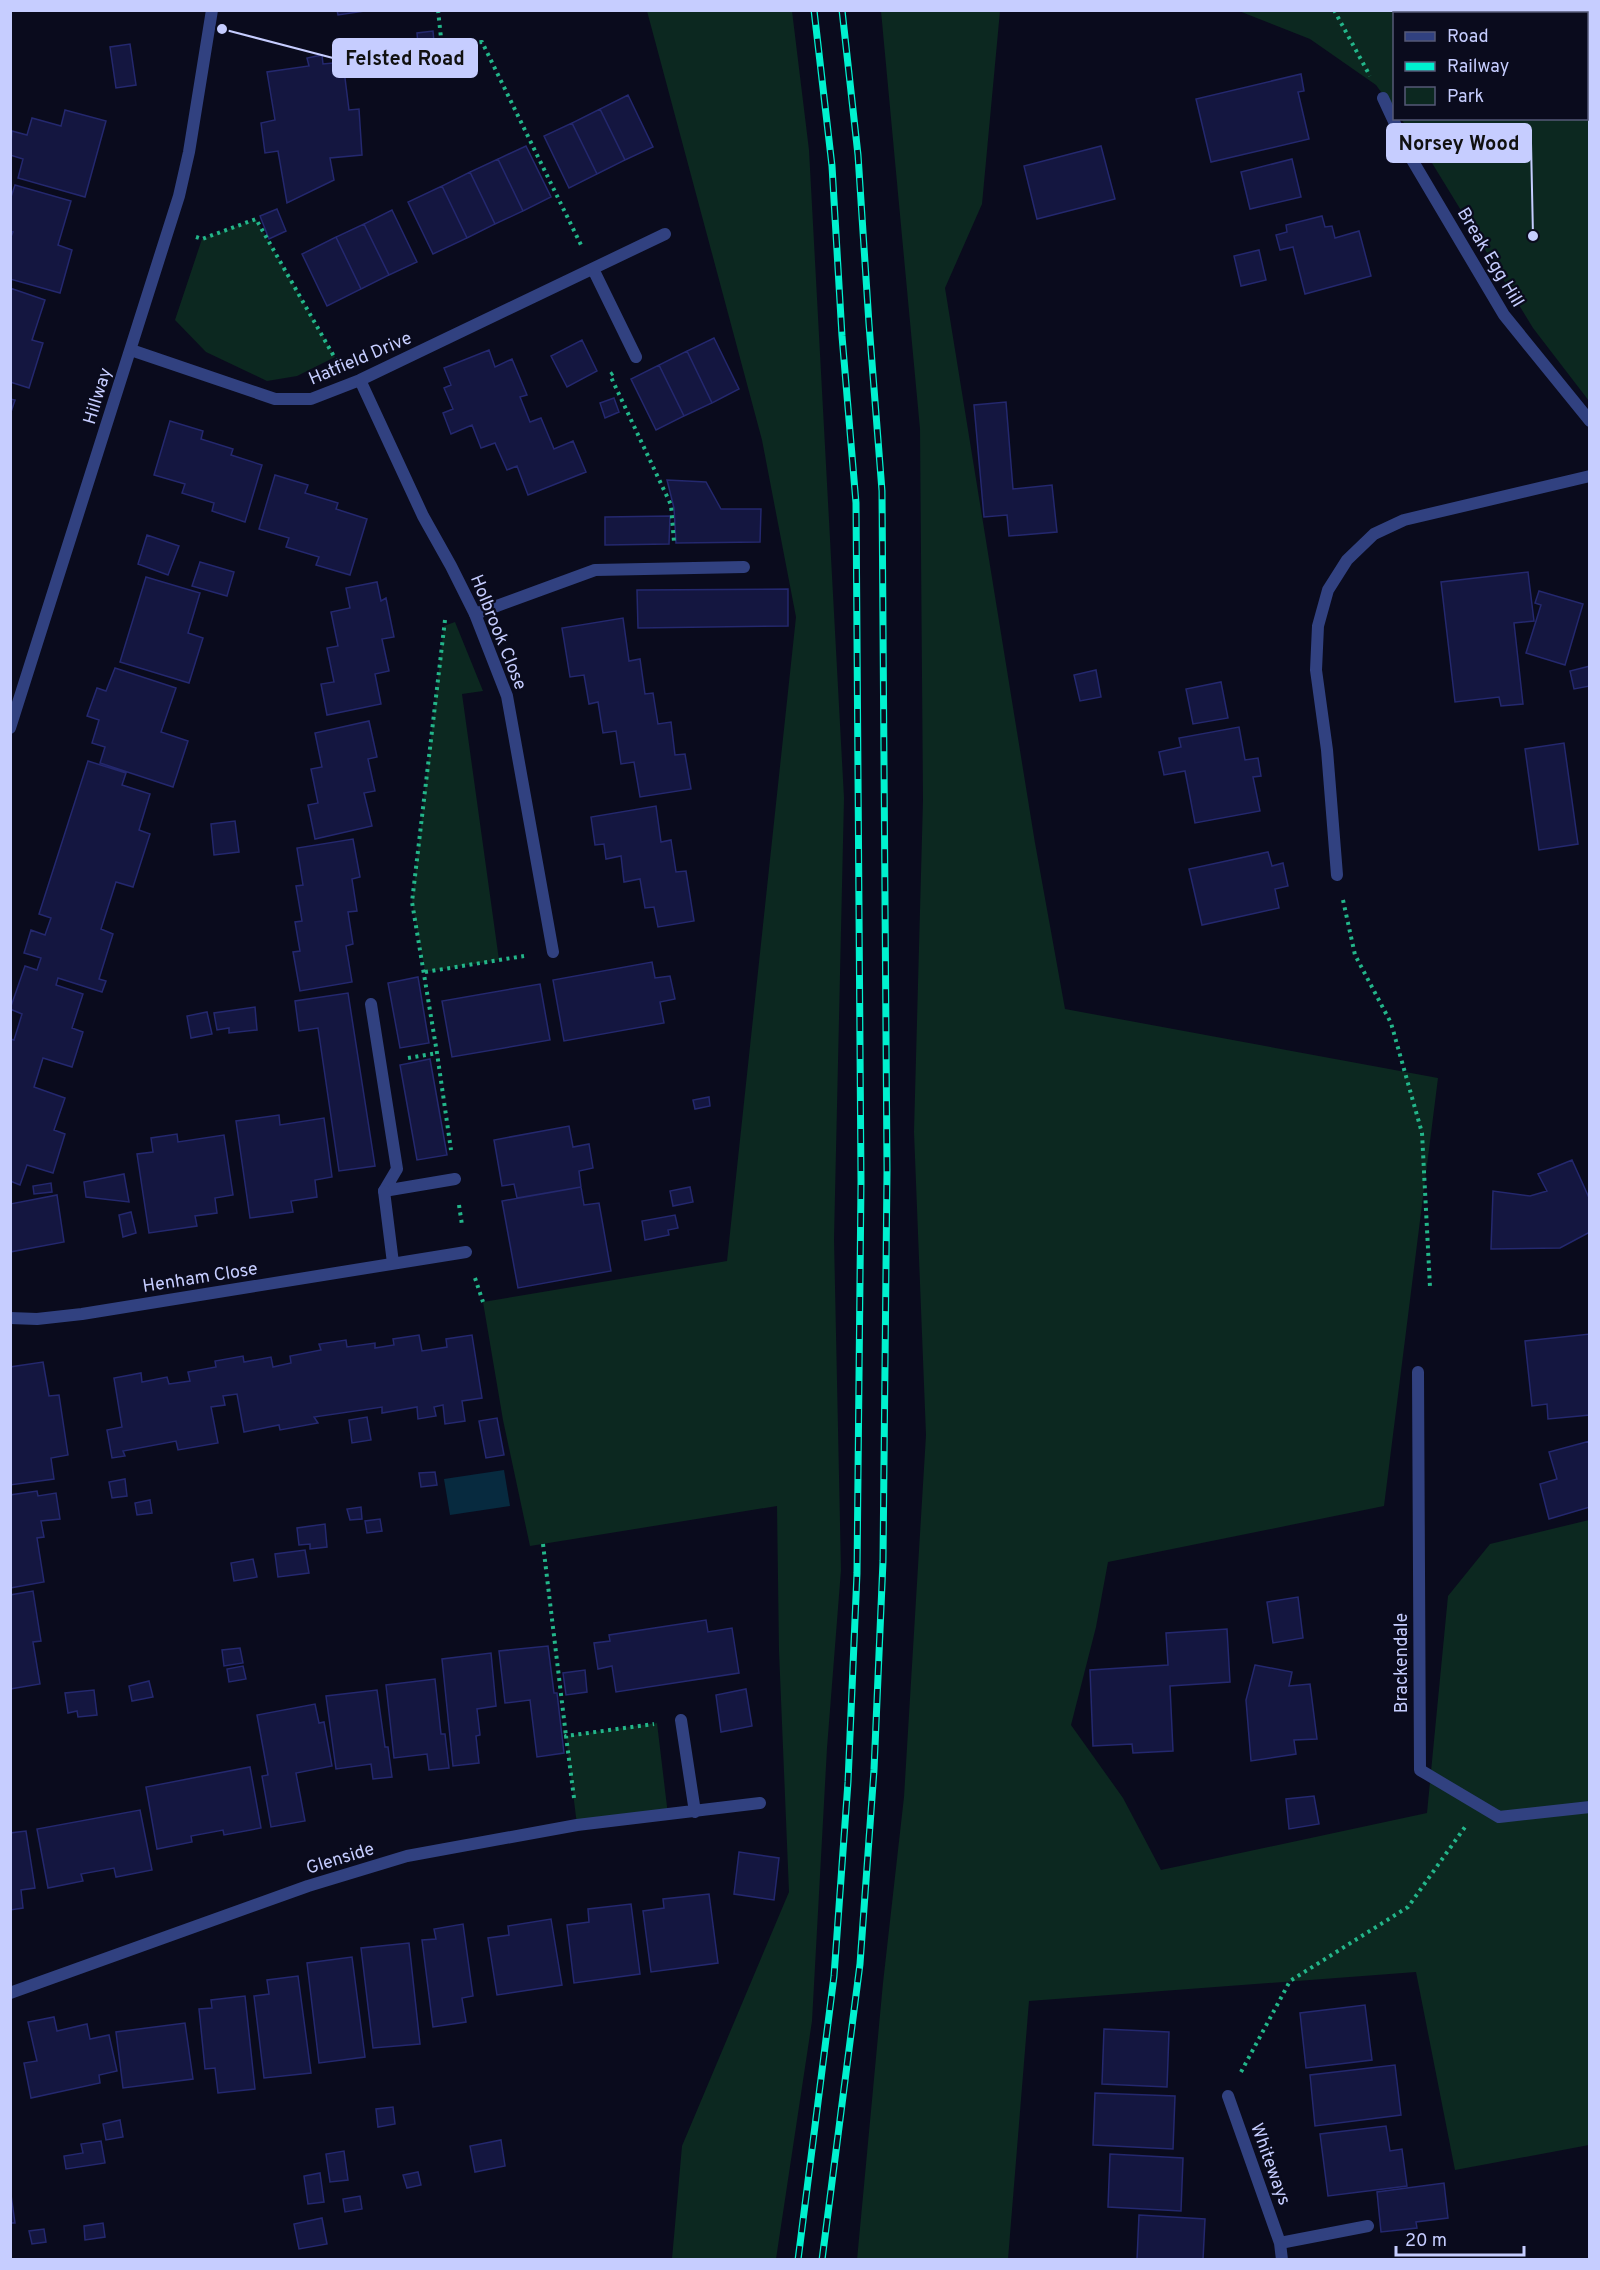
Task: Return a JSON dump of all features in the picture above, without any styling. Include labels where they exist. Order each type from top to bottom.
[{"type":"street","name":"Hillway","points":[[10,728],[170,227],[189,152],[212,10]]},
{"type":"street","name":"Break Egg Hill","points":[[1383,98],[1393,119]]},
{"type":"street","name":"Break Egg Hill","points":[[1393,120],[1411,158],[1504,315],[1590,421]]},
{"type":"street","name":"Hatfield Drive","points":[[130,351],[275,399],[311,399],[360,380],[665,234]]},
{"type":"street","points":[[593,269],[636,357]]},
{"type":"street","name":"Holbrook Close","points":[[360,380],[423,516],[452,566],[475,614],[507,696],[554,952]]},
{"type":"street","points":[[1337,875],[1327,750],[1316,670],[1318,626],[1328,590],[1334,580],[1347,560],[1374,534],[1404,520],[1590,476]]},
{"type":"street","points":[[475,614],[595,570],[744,567]]},
{"type":"street","points":[[371,1004],[397,1169],[384,1191],[393,1263]]},
{"type":"street","points":[[384,1191],[455,1179]]},
{"type":"street","name":"Henham Close","points":[[10,1318],[36,1319],[82,1314],[466,1252]]},
{"type":"street","name":"Brackendale","points":[[1418,1372],[1420,1770],[1499,1817],[1590,1806]]},
{"type":"street","points":[[681,1720],[695,1812]]},
{"type":"street","name":"Glenside","points":[[10,1993],[308,1886],[407,1856],[577,1826],[760,1803]]},
{"type":"street","name":"Whiteways","points":[[1228,2096],[1280,2243],[1282,2259]]},
{"type":"street","points":[[1280,2243],[1368,2226]]},
{"type":"path","points":[[438,10],[442,47],[482,42],[593,269]]},
{"type":"path","points":[[1334,10],[1354,50],[1383,98]]},
{"type":"path","points":[[170,227],[202,239],[256,219],[348,385]]},
{"type":"path","points":[[636,357],[610,375],[671,505],[675,568]]},
{"type":"path","points":[[446,616],[412,902],[466,1252]]},
{"type":"path","points":[[1337,875],[1355,955],[1391,1023],[1422,1132],[1430,1287]]},
{"type":"path","points":[[424,972],[554,952]]},
{"type":"path","points":[[543,1544],[577,1826]]},
{"type":"path","points":[[566,1736],[681,1720]]},
{"type":"path","points":[[1228,2096],[1290,1981],[1408,1907],[1480,1806]]},
{"type":"green space","points":[[647,11],[792,11],[809,150],[844,798],[834,1239],[841,1570],[827,1748],[812,2021],[776,2259],[672,2259],[682,2146],[789,1892],[779,1651],[777,1506],[530,1546],[503,1420],[483,1302],[727,1261],[796,617],[762,440]]},
{"type":"green space","points":[[881,11],[1000,11],[982,204],[945,288],[1035,843],[1065,1009],[1438,1078],[1384,1506],[1108,1562],[1096,1627],[1071,1725],[1123,1798],[1161,1870],[1427,1813],[1448,1596],[1490,1544],[1589,1520],[1589,2145],[1455,2170],[1416,1972],[1029,2001],[1008,2259],[857,2260],[883,1983],[904,1797],[926,1435],[914,1132],[923,800],[920,429]]},
{"type":"green space","points":[[1239,11],[1589,11],[1589,401],[1533,328],[1421,145],[1402,120],[1588,120],[1588,12],[1393,12],[1393,109],[1376,85],[1310,39]]},
{"type":"green space","points":[[256,219],[335,357],[297,376],[267,381],[206,352],[175,320],[202,239]]},
{"type":"green space","points":[[455,622],[483,691],[462,694],[499,960],[425,972],[412,902],[444,626]]},
{"type":"green space","points":[[657,1723],[668,1815],[577,1825],[566,1736]]},
{"type":"water","points":[[504,1470],[510,1506],[450,1515],[444,1479]]},
{"type":"building","points":[[337,10],[364,10],[364,11],[338,15]]},
{"type":"building","points":[[433,31],[434,42],[418,44],[417,33]]},
{"type":"building","points":[[130,44],[136,85],[116,88],[110,47]]},
{"type":"building","points":[[322,55],[323,64],[343,62],[349,110],[359,109],[362,155],[330,158],[334,180],[287,203],[278,151],[265,153],[261,123],[275,120],[267,72],[309,66],[307,58]]},
{"type":"building","points":[[1301,74],[1304,91],[1298,92],[1309,139],[1211,162],[1196,99]]},
{"type":"building","points":[[628,95],[653,147],[625,160],[600,109]]},
{"type":"building","points":[[600,109],[625,160],[597,174],[572,123]]},
{"type":"building","points":[[65,110],[106,121],[85,197],[18,178],[23,159],[10,155],[12,131],[27,135],[32,118],[61,126]]},
{"type":"building","points":[[572,123],[597,174],[569,188],[544,136]]},
{"type":"building","points":[[526,146],[551,197],[523,211],[498,159]]},
{"type":"building","points":[[1101,146],[1115,199],[1037,219],[1024,166]]},
{"type":"building","points":[[498,159],[523,211],[495,224],[470,172]]},
{"type":"building","points":[[1292,159],[1301,197],[1250,209],[1241,172]]},
{"type":"building","points":[[470,172],[495,224],[467,238],[442,186]]},
{"type":"building","points":[[15,185],[71,201],[58,245],[72,250],[60,293],[10,279],[10,239],[13,232],[10,231],[10,200]]},
{"type":"building","points":[[442,186],[467,238],[433,254],[408,202]]},
{"type":"building","points":[[277,209],[286,231],[269,239],[260,216]]},
{"type":"building","points":[[392,210],[417,262],[389,275],[364,224]]},
{"type":"building","points":[[1322,216],[1325,227],[1332,226],[1335,238],[1359,231],[1371,276],[1305,294],[1293,247],[1280,250],[1276,235],[1287,232],[1286,225]]},
{"type":"building","points":[[364,224],[389,275],[361,289],[336,237]]},
{"type":"building","points":[[336,237],[361,289],[327,306],[302,254]]},
{"type":"building","points":[[1259,250],[1266,280],[1241,286],[1234,256]]},
{"type":"building","points":[[10,288],[45,300],[32,340],[43,343],[29,388],[10,382]]},
{"type":"building","points":[[714,338],[739,389],[712,403],[687,351]]},
{"type":"building","points":[[582,340],[597,371],[567,387],[551,356]]},
{"type":"building","points":[[489,350],[495,367],[512,359],[527,395],[520,397],[530,422],[541,418],[554,449],[573,441],[586,472],[528,495],[517,466],[507,470],[495,443],[481,448],[472,425],[451,434],[443,413],[453,409],[444,388],[451,385],[444,368]]},
{"type":"building","points":[[687,351],[712,403],[684,416],[659,365]]},
{"type":"building","points":[[659,365],[684,416],[656,430],[631,379]]},
{"type":"building","points":[[614,398],[619,412],[605,418],[600,403]]},
{"type":"building","points":[[10,399],[15,400],[10,415]]},
{"type":"building","points":[[1006,402],[1013,489],[1052,485],[1057,532],[1009,536],[1007,515],[984,517],[974,405]]},
{"type":"building","points":[[170,421],[203,431],[201,439],[233,449],[231,455],[262,465],[245,522],[212,511],[214,503],[182,493],[185,484],[154,475]]},
{"type":"building","points":[[275,475],[308,485],[305,493],[338,503],[336,509],[367,519],[350,575],[316,565],[319,557],[286,547],[289,538],[259,529]]},
{"type":"building","points":[[667,480],[706,482],[721,509],[761,509],[760,542],[676,543],[674,508]]},
{"type":"building","points":[[670,516],[669,544],[605,545],[605,517]]},
{"type":"building","points":[[147,535],[179,546],[168,575],[138,564]]},
{"type":"building","points":[[200,562],[234,572],[227,596],[192,586]]},
{"type":"building","points":[[1528,572],[1534,621],[1514,623],[1523,704],[1501,706],[1499,697],[1455,702],[1441,582]]},
{"type":"building","points":[[146,577],[200,593],[188,633],[203,638],[189,683],[120,662]]},
{"type":"building","points":[[377,582],[381,601],[386,598],[394,637],[382,639],[389,671],[375,674],[381,704],[327,715],[321,684],[334,682],[327,648],[338,646],[331,612],[350,608],[346,588]]},
{"type":"building","points":[[788,589],[788,626],[638,628],[637,590]]},
{"type":"building","points":[[1539,591],[1583,604],[1565,665],[1526,653],[1541,605],[1535,603]]},
{"type":"building","points":[[623,618],[629,661],[640,659],[645,694],[653,693],[658,724],[671,722],[675,755],[685,754],[691,789],[640,797],[634,762],[621,764],[616,731],[603,733],[598,702],[589,704],[584,675],[570,677],[562,628]]},
{"type":"building","points":[[1590,666],[1590,686],[1574,689],[1570,671]]},
{"type":"building","points":[[115,668],[176,688],[161,732],[188,741],[173,787],[100,763],[105,747],[92,743],[99,720],[87,716],[97,688],[106,691]]},
{"type":"building","points":[[1096,670],[1101,697],[1080,701],[1074,675]]},
{"type":"building","points":[[1221,682],[1228,718],[1193,724],[1186,689]]},
{"type":"building","points":[[369,721],[377,757],[368,759],[375,791],[364,793],[372,826],[315,839],[308,805],[318,803],[311,769],[322,767],[315,733]]},
{"type":"building","points":[[1239,727],[1245,760],[1258,758],[1261,776],[1253,777],[1260,811],[1195,823],[1185,771],[1164,775],[1159,752],[1181,747],[1179,738]]},
{"type":"building","points":[[1564,743],[1578,844],[1539,850],[1525,749]]},
{"type":"building","points":[[88,761],[126,773],[122,785],[150,794],[139,830],[150,834],[133,887],[116,882],[101,929],[113,934],[99,979],[106,981],[102,992],[58,978],[56,985],[83,994],[72,1028],[83,1032],[72,1067],[43,1058],[34,1087],[65,1098],[54,1130],[65,1134],[53,1173],[27,1165],[20,1185],[10,1181],[10,1039],[14,1040],[22,1014],[10,1009],[25,966],[37,970],[41,958],[24,953],[31,930],[45,935],[51,918],[39,914]]},
{"type":"building","points":[[656,806],[661,842],[671,840],[676,872],[686,871],[694,921],[658,927],[654,907],[645,908],[640,879],[624,882],[621,856],[606,859],[604,844],[595,845],[591,817]]},
{"type":"building","points":[[235,821],[239,852],[214,855],[211,824]]},
{"type":"building","points":[[353,839],[360,877],[352,879],[357,911],[348,912],[353,944],[346,946],[352,982],[300,991],[293,952],[300,951],[295,922],[302,921],[296,886],[303,885],[297,848]]},
{"type":"building","points":[[1268,852],[1272,866],[1283,863],[1288,886],[1275,889],[1279,908],[1202,925],[1189,869]]},
{"type":"building","points":[[652,962],[655,978],[670,976],[675,999],[660,1002],[664,1023],[564,1041],[553,980]]},
{"type":"building","points":[[418,977],[429,1043],[400,1048],[388,983]]},
{"type":"building","points":[[540,984],[550,1040],[452,1057],[442,1001]]},
{"type":"building","points":[[348,993],[375,1166],[339,1171],[318,1028],[299,1031],[295,1001]]},
{"type":"building","points":[[255,1007],[257,1030],[229,1033],[229,1028],[217,1030],[214,1013]]},
{"type":"building","points":[[207,1012],[212,1034],[191,1038],[187,1016]]},
{"type":"building","points":[[430,1059],[447,1155],[417,1160],[400,1065]]},
{"type":"building","points":[[709,1097],[710,1106],[695,1109],[693,1100]]},
{"type":"building","points":[[279,1115],[280,1125],[324,1118],[332,1177],[315,1180],[317,1197],[291,1201],[293,1212],[250,1218],[236,1121]]},
{"type":"building","points":[[569,1126],[573,1147],[589,1144],[593,1168],[579,1171],[581,1187],[517,1198],[514,1184],[502,1186],[494,1140]]},
{"type":"building","points":[[177,1134],[178,1142],[224,1135],[233,1195],[215,1198],[217,1213],[195,1216],[197,1226],[149,1233],[137,1154],[153,1152],[151,1138]]},
{"type":"building","points":[[1572,1160],[1590,1200],[1590,1232],[1560,1248],[1491,1249],[1493,1191],[1530,1196],[1547,1191],[1538,1174]]},
{"type":"building","points":[[124,1174],[129,1202],[86,1197],[84,1182]]},
{"type":"building","points":[[51,1183],[52,1192],[34,1194],[33,1186]]},
{"type":"building","points":[[581,1187],[584,1205],[599,1203],[611,1271],[518,1288],[502,1201]]},
{"type":"building","points":[[690,1187],[693,1202],[673,1206],[670,1191]]},
{"type":"building","points":[[57,1195],[64,1242],[10,1252],[10,1204]]},
{"type":"building","points":[[131,1212],[136,1233],[123,1237],[119,1215]]},
{"type":"building","points":[[675,1215],[678,1228],[668,1230],[669,1235],[645,1240],[642,1221]]},
{"type":"building","points":[[1590,1334],[1590,1415],[1548,1419],[1547,1404],[1532,1406],[1525,1341]]},
{"type":"building","points":[[419,1335],[422,1351],[447,1347],[446,1339],[472,1335],[482,1398],[462,1401],[465,1421],[445,1424],[443,1405],[434,1407],[436,1416],[418,1419],[417,1407],[382,1413],[382,1407],[314,1417],[318,1423],[280,1430],[279,1425],[244,1432],[237,1394],[223,1396],[225,1405],[211,1407],[218,1443],[178,1450],[176,1441],[123,1451],[125,1456],[112,1458],[107,1430],[122,1427],[114,1378],[141,1373],[142,1382],[167,1377],[169,1384],[190,1381],[188,1372],[216,1367],[215,1361],[243,1356],[244,1362],[271,1357],[273,1367],[291,1363],[290,1356],[321,1350],[319,1344],[346,1340],[347,1347],[375,1343],[375,1348],[394,1345],[393,1339]]},
{"type":"building","points":[[43,1362],[49,1396],[59,1395],[68,1455],[51,1458],[54,1479],[10,1485],[10,1367]]},
{"type":"building","points":[[367,1417],[371,1440],[352,1443],[349,1420]]},
{"type":"building","points":[[497,1418],[504,1455],[486,1458],[479,1421]]},
{"type":"building","points":[[1590,1441],[1590,1507],[1549,1519],[1540,1484],[1557,1479],[1549,1452]]},
{"type":"building","points":[[435,1472],[437,1485],[421,1487],[419,1473]]},
{"type":"building","points":[[125,1479],[127,1496],[112,1498],[109,1482]]},
{"type":"building","points":[[37,1491],[38,1496],[56,1493],[60,1519],[41,1521],[44,1537],[37,1538],[44,1582],[10,1588],[10,1495]]},
{"type":"building","points":[[150,1500],[152,1513],[137,1515],[135,1503]]},
{"type":"building","points":[[361,1507],[362,1519],[350,1520],[347,1509]]},
{"type":"building","points":[[380,1519],[382,1531],[367,1533],[365,1521]]},
{"type":"building","points":[[325,1524],[327,1547],[310,1549],[310,1544],[299,1545],[297,1528]]},
{"type":"building","points":[[305,1550],[309,1573],[278,1577],[275,1554]]},
{"type":"building","points":[[253,1559],[257,1577],[234,1581],[231,1563]]},
{"type":"building","points":[[33,1591],[41,1641],[33,1642],[40,1684],[10,1689],[10,1595]]},
{"type":"building","points":[[1298,1597],[1303,1638],[1273,1643],[1267,1602]]},
{"type":"building","points":[[706,1620],[708,1632],[732,1628],[739,1673],[616,1692],[612,1666],[598,1669],[594,1643],[610,1641],[609,1635]]},
{"type":"building","points":[[1227,1629],[1230,1682],[1170,1686],[1173,1751],[1133,1753],[1132,1744],[1093,1746],[1090,1670],[1168,1665],[1166,1633]]},
{"type":"building","points":[[548,1646],[554,1693],[557,1693],[564,1753],[537,1757],[530,1700],[505,1703],[499,1651]]},
{"type":"building","points":[[240,1648],[243,1663],[224,1666],[222,1650]]},
{"type":"building","points":[[491,1653],[496,1706],[477,1709],[480,1735],[476,1736],[479,1763],[453,1766],[442,1659]]},
{"type":"building","points":[[1255,1665],[1292,1672],[1289,1686],[1310,1684],[1317,1739],[1294,1740],[1296,1754],[1251,1761],[1246,1700]]},
{"type":"building","points":[[243,1666],[246,1679],[229,1682],[227,1669]]},
{"type":"building","points":[[585,1670],[587,1692],[566,1695],[563,1673]]},
{"type":"building","points":[[435,1679],[441,1734],[445,1734],[449,1768],[429,1770],[427,1754],[394,1758],[386,1685]]},
{"type":"building","points":[[149,1681],[153,1697],[132,1701],[129,1686]]},
{"type":"building","points":[[746,1689],[752,1726],[721,1732],[716,1695]]},
{"type":"building","points":[[94,1690],[97,1715],[78,1717],[77,1711],[68,1713],[65,1693]]},
{"type":"building","points":[[377,1690],[385,1747],[388,1747],[392,1777],[373,1779],[371,1764],[336,1769],[326,1696]]},
{"type":"building","points":[[315,1704],[319,1723],[324,1722],[332,1766],[296,1773],[305,1821],[271,1827],[262,1776],[268,1775],[257,1715]]},
{"type":"building","points":[[250,1767],[261,1828],[224,1835],[223,1830],[191,1836],[192,1842],[157,1849],[146,1787]]},
{"type":"building","points":[[1314,1796],[1319,1824],[1289,1829],[1286,1799]]},
{"type":"building","points":[[140,1810],[152,1870],[116,1877],[114,1868],[81,1874],[83,1881],[48,1888],[37,1829]]},
{"type":"building","points":[[26,1831],[35,1888],[21,1890],[23,1908],[10,1910],[10,1833]]},
{"type":"building","points":[[739,1852],[779,1858],[774,1900],[734,1894]]},
{"type":"building","points":[[709,1894],[718,1963],[651,1972],[643,1911],[664,1908],[663,1899]]},
{"type":"building","points":[[631,1904],[640,1974],[574,1983],[567,1925],[589,1922],[588,1909]]},
{"type":"building","points":[[551,1919],[562,1985],[497,1995],[488,1938],[509,1935],[508,1926]]},
{"type":"building","points":[[463,1924],[473,1996],[462,1998],[466,2022],[433,2027],[422,1940],[436,1939],[434,1929]]},
{"type":"building","points":[[409,1943],[420,2044],[373,2048],[361,1948]]},
{"type":"building","points":[[352,1957],[365,2057],[319,2063],[307,1963]]},
{"type":"building","points":[[298,1976],[311,2073],[264,2078],[254,1996],[269,1994],[267,1980]]},
{"type":"building","points":[[245,1996],[255,2089],[218,2093],[215,2068],[205,2069],[199,2009],[212,2008],[211,2000]]},
{"type":"building","points":[[1365,2005],[1372,2060],[1306,2068],[1300,2013]]},
{"type":"building","points":[[54,2017],[57,2031],[87,2024],[90,2039],[109,2035],[117,2071],[99,2075],[100,2083],[31,2098],[24,2063],[37,2061],[28,2022]]},
{"type":"building","points":[[185,2023],[193,2079],[123,2088],[116,2032]]},
{"type":"building","points":[[1104,2029],[1169,2032],[1167,2087],[1102,2084]]},
{"type":"building","points":[[1395,2065],[1401,2115],[1315,2126],[1310,2075]]},
{"type":"building","points":[[1095,2093],[1175,2096],[1173,2149],[1093,2145]]},
{"type":"building","points":[[393,2107],[395,2124],[378,2127],[376,2109]]},
{"type":"building","points":[[120,2120],[123,2137],[106,2140],[103,2124]]},
{"type":"building","points":[[1386,2126],[1390,2151],[1402,2149],[1407,2186],[1328,2196],[1320,2134]]},
{"type":"building","points":[[501,2140],[505,2166],[475,2172],[470,2146]]},
{"type":"building","points":[[101,2141],[105,2163],[66,2169],[64,2156],[83,2153],[81,2144]]},
{"type":"building","points":[[344,2151],[348,2180],[330,2182],[326,2154]]},
{"type":"building","points":[[1110,2154],[1183,2158],[1181,2211],[1108,2207]]},
{"type":"building","points":[[418,2172],[421,2185],[407,2188],[403,2175]]},
{"type":"building","points":[[320,2173],[324,2202],[308,2204],[304,2176]]},
{"type":"building","points":[[1444,2183],[1448,2218],[1416,2222],[1417,2228],[1381,2232],[1377,2192]]},
{"type":"building","points":[[10,2188],[15,2223],[10,2223]]},
{"type":"building","points":[[360,2196],[362,2209],[345,2212],[343,2199]]},
{"type":"building","points":[[1139,2215],[1205,2219],[1203,2260],[1137,2260]]},
{"type":"building","points":[[322,2218],[327,2244],[299,2249],[294,2224]]},
{"type":"building","points":[[103,2223],[105,2237],[85,2240],[84,2226]]},
{"type":"building","points":[[44,2229],[46,2242],[32,2244],[29,2231]]},
{"type":"railway","points":[[798,2260],[834,1976],[848,1782],[857,1573],[861,1182],[856,503],[842,336],[832,166],[814,10]]},
{"type":"railway","points":[[822,2260],[860,1964],[874,1770],[883,1561],[887,1170],[882,491],[858,155],[842,10]]},
{"type":"place","name":"Felsted Road","points":[[222,29]]},
{"type":"place","name":"Norsey Wood","points":[[1533,236]]}]
